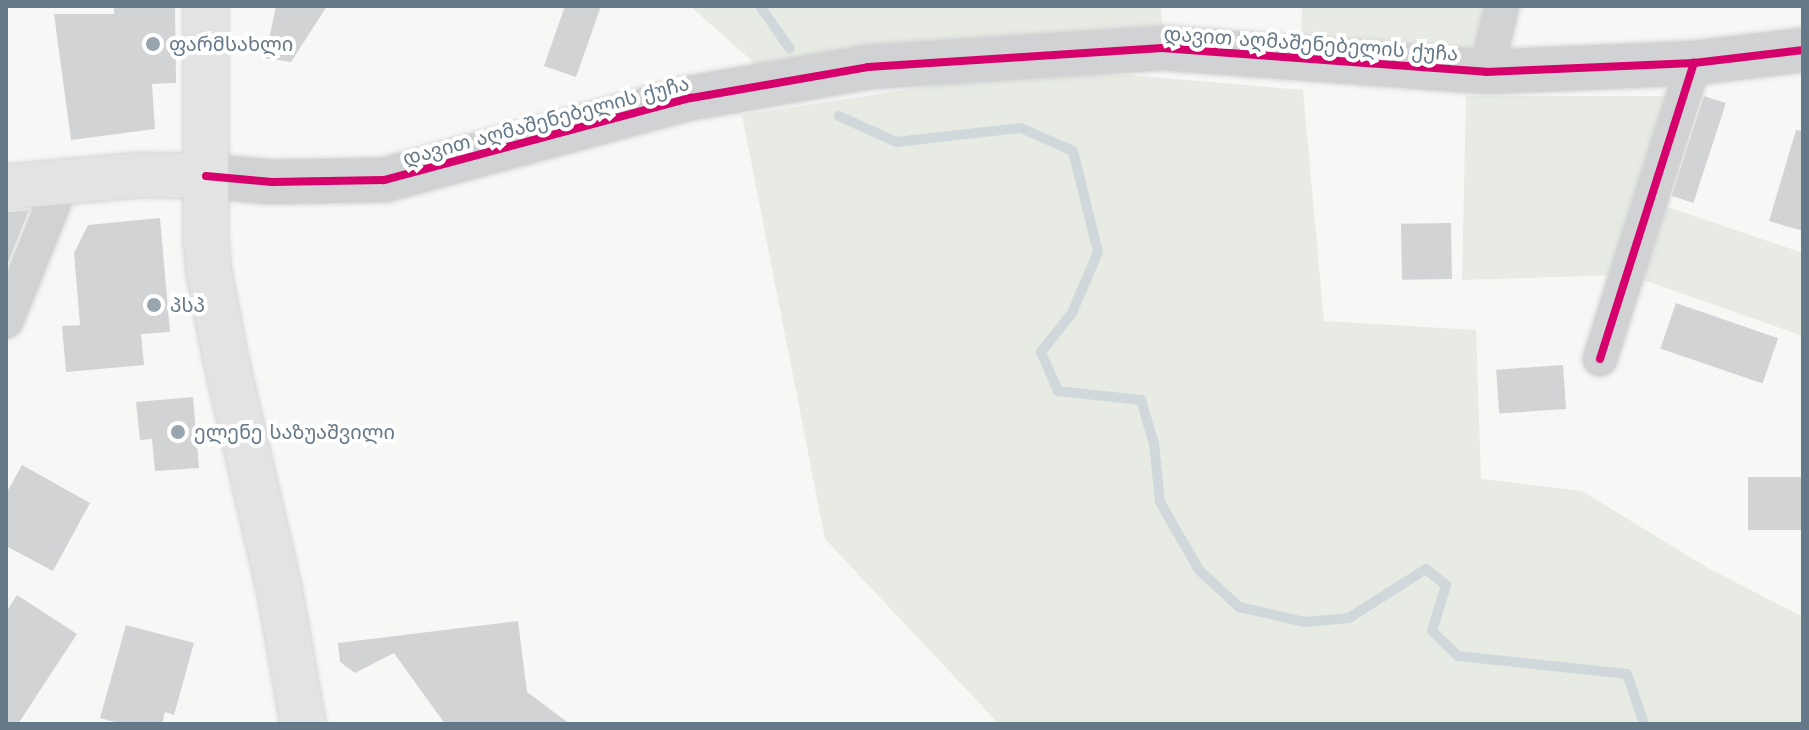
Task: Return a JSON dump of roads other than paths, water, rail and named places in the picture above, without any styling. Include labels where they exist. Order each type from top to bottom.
[{"type":"main road","points":[[206,6],[206,240],[215,310],[280,593],[303,724]]},
{"type":"main road","points":[[6,187],[63,180],[206,176]]},
{"type":"street","points":[[1486,72],[1502,6]]},
{"type":"street","name":"დავით აღმაშენებელის ქუჩა","points":[[206,176],[272,182],[384,180],[691,98],[868,67],[1162,48],[1486,72],[1694,63],[1803,50]]},
{"type":"street","points":[[1600,359],[1694,63]]},
{"type":"street","points":[[6,321],[63,180]]},
{"type":"waterway","points":[[760,6],[790,49]]},
{"type":"waterway","points":[[839,116],[896,142],[1021,128],[1073,151],[1098,252],[1072,313],[1041,352],[1058,391],[1141,400],[1154,444],[1160,502],[1199,570],[1239,607],[1305,622],[1349,618],[1426,569],[1446,585],[1432,631],[1458,656],[1627,674],[1644,724]]},
{"type":"place","name":"ფარმსახლი","points":[[153,44]]},
{"type":"place","name":"პსპ","points":[[154,305]]},
{"type":"place","name":"ელენე საზუაშვილი","points":[[178,432]]}]
